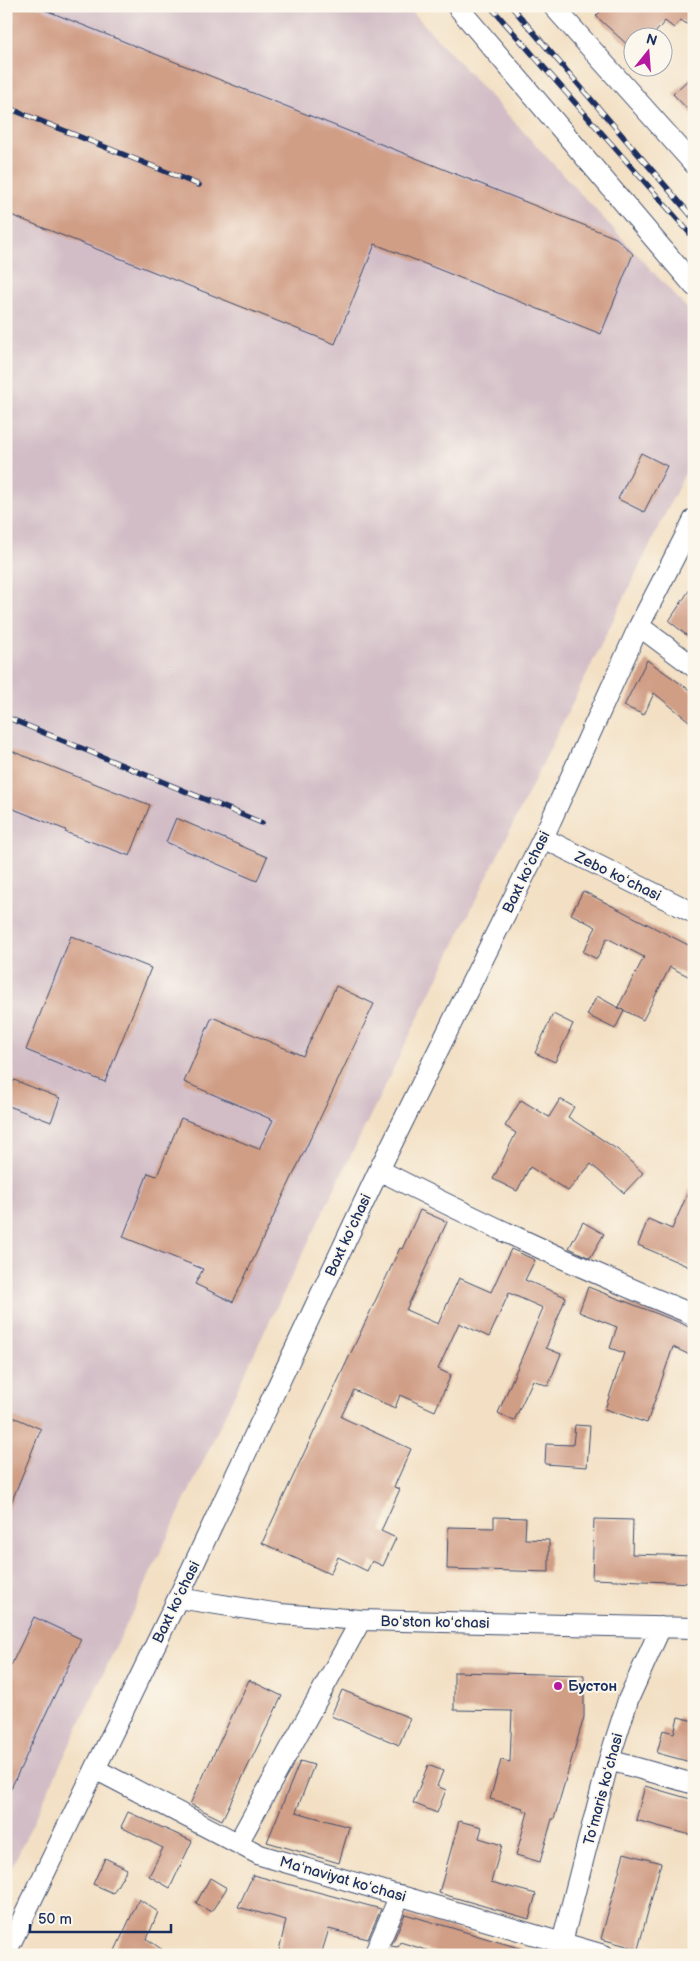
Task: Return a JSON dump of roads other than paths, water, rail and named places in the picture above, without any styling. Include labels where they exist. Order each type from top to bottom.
[{"type":"street","points":[[458,6],[694,286]]},
{"type":"street","points":[[553,6],[694,164]]},
{"type":"street","name":"Baxt koʻchasi","points":[[6,1953],[178,1598],[379,1170],[543,838],[639,626],[694,519]]},
{"type":"street","points":[[639,626],[694,667]]},
{"type":"street","name":"Zebo koʻchasi","points":[[543,838],[694,913]]},
{"type":"street","points":[[379,1170],[467,1215],[605,1278],[694,1315]]},
{"type":"street","name":"Boʻston koʻchasi","points":[[178,1598],[280,1614],[361,1620],[694,1628]]},
{"type":"street","points":[[238,1843],[361,1620]]},
{"type":"street","name":"Toʻmaris koʻchasi","points":[[561,1948],[609,1760],[628,1700],[661,1627]]},
{"type":"street","points":[[609,1760],[694,1784]]},
{"type":"street","name":"Maʻnaviyat koʻchasi","points":[[95,1768],[260,1855],[400,1895],[561,1948],[604,1955]]},
{"type":"street","points":[[374,1955],[400,1895]]},
{"type":"railway","points":[[490,6],[694,238]]},
{"type":"railway","points":[[511,6],[694,219]]},
{"type":"railway","points":[[6,107],[199,185]]},
{"type":"railway","points":[[6,717],[262,823]]},
{"type":"place","name":"Бустон","points":[[558,1686]]}]
